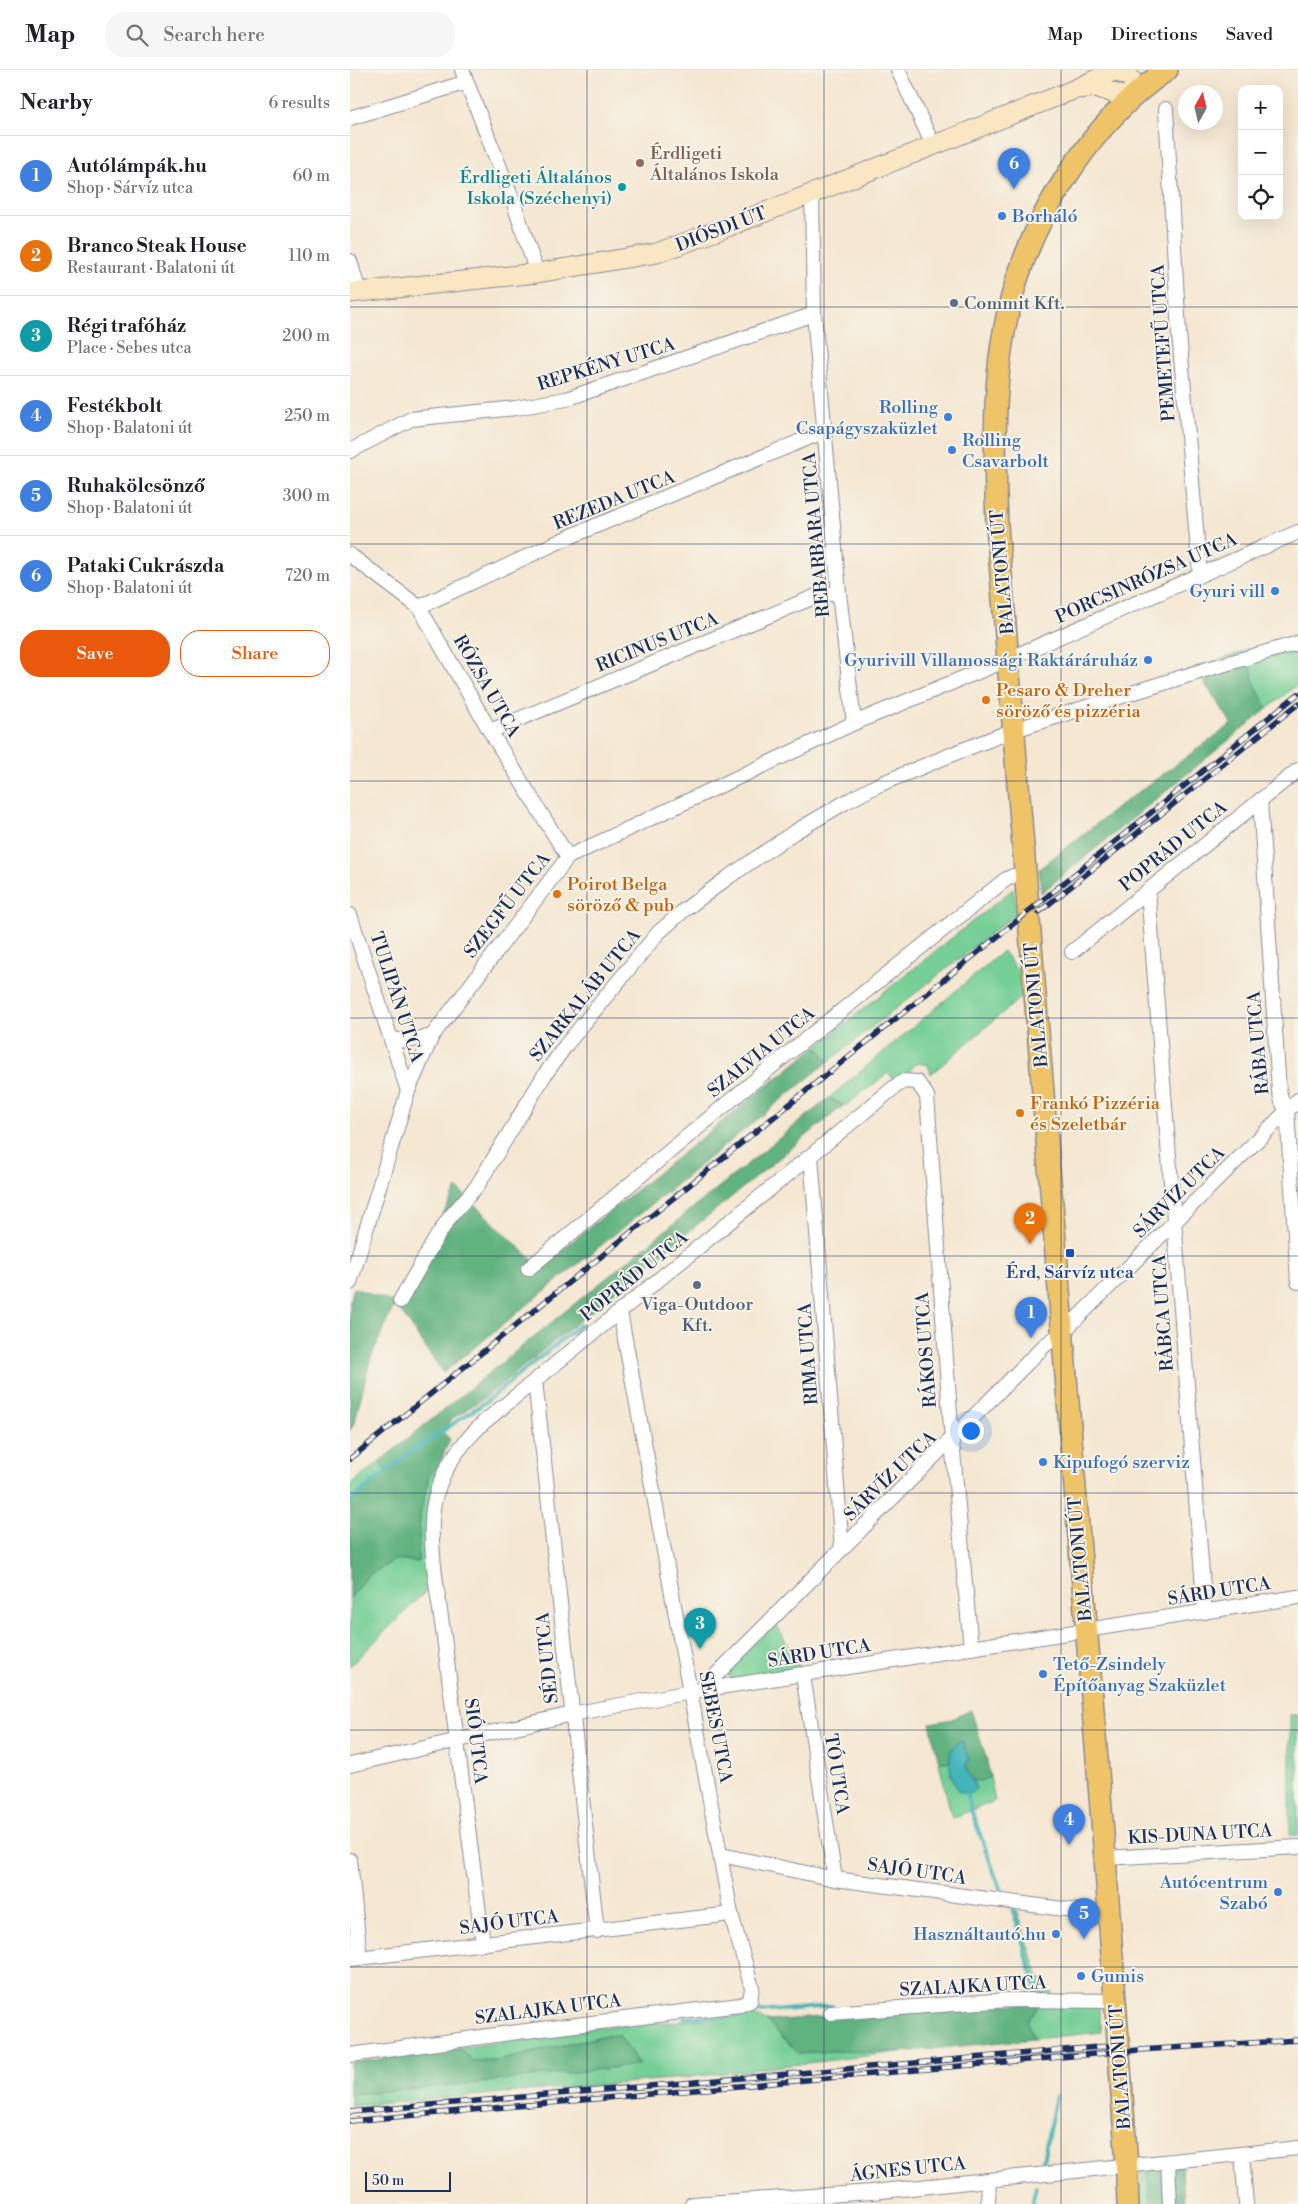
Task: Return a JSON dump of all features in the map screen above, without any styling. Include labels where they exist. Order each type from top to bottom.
[{"type":"main road","name":"DIÓSDI ÚT","points":[[354,293],[537,273],[657,253],[1073,90],[1115,70],[1127,74],[1132,80],[1134,88],[1132,98],[1096,87],[1073,90]]},
{"type":"main road","name":"BALATONI ÚT","points":[[1128,2204],[1116,2001],[997,525],[994,456],[995,411],[1005,322],[1025,256],[1042,217],[1080,156],[1111,118],[1132,98],[1167,70]]},
{"type":"main road","points":[[1111,93],[1114,104],[1111,118]]},
{"type":"street","points":[[898,70],[933,145]]},
{"type":"street","points":[[350,118],[465,76],[514,204],[537,273]]},
{"type":"street","name":"PEMETEFŰ UTCA","points":[[1166,109],[1179,333],[1200,574]]},
{"type":"street","name":"REBARBARA UTCA","points":[[812,193],[814,314],[854,723]]},
{"type":"street","points":[[350,261],[354,293]]},
{"type":"street","name":"REPKÉNY UTCA","points":[[350,451],[411,419],[531,406],[566,400],[814,314]]},
{"type":"street","name":"REZEDA UTCA","points":[[419,607],[569,537],[825,431]]},
{"type":"street","name":"PORCSINRÓZSA UTCA","points":[[1009,659],[1298,532]]},
{"type":"street","name":"RÓZSA UTCA","points":[[350,555],[419,607],[490,731],[568,857]]},
{"type":"street","name":"RICINUS UTCA","points":[[490,731],[819,595],[840,593]]},
{"type":"street","name":"SZARKALÁB UTCA","points":[[400,1301],[436,1238],[450,1217],[477,1186],[561,1052],[635,960],[664,928],[683,911],[730,876],[793,833],[878,785],[1014,730],[1208,669],[1298,644]]},
{"type":"street","name":"SZEGFŰ UTCA","points":[[350,1283],[408,1091],[432,1036],[568,857],[854,723],[1009,659]]},
{"type":"street","name":"POPRÁD UTCA","points":[[1072,952],[1298,770]]},
{"type":"street","name":"RÁBA UTCA","points":[[1260,800],[1279,1091],[1287,1111],[1298,1282]]},
{"type":"street","name":"SZALVIA UTCA","points":[[528,1269],[771,1067],[1005,880],[1013,876],[1025,875]]},
{"type":"street","name":"RÁBCA UTCA","points":[[1148,890],[1205,1612]]},
{"type":"street","name":"TULIPÁN UTCA","points":[[350,915],[408,1091]]},
{"type":"street","points":[[392,1039],[406,1041],[432,1036]]},
{"type":"street","name":"POPRÁD UTCA","points":[[433,1543],[432,1522],[440,1482],[451,1460],[469,1436],[896,1086],[904,1081],[917,1082]]},
{"type":"street","name":"RÁKOS UTCA","points":[[917,1082],[927,1096],[952,1441],[971,1648]]},
{"type":"street","name":"SÁRVÍZ UTCA","points":[[696,1691],[952,1441],[1046,1345],[1061,1334],[1175,1224],[1298,1100]]},
{"type":"street","name":"RIMA UTCA","points":[[811,1156],[842,1549]]},
{"type":"street","name":"SEBES UTCA","points":[[620,1312],[696,1691],[731,1914],[752,1988],[750,2001]]},
{"type":"street","name":"SÉD UTCA","points":[[535,1381],[597,1930]]},
{"type":"street","name":"SIÓ UTCA","points":[[433,1543],[456,1742],[483,1944]]},
{"type":"street","name":"SÁRD UTCA","points":[[350,1765],[572,1714],[696,1691],[1298,1597]]},
{"type":"street","name":"TÓ UTCA","points":[[802,1675],[835,1879]]},
{"type":"street","name":"KIS-DUNA UTCA","points":[[1104,1858],[1298,1847]]},
{"type":"street","name":"SAJÓ UTCA","points":[[721,1855],[835,1879],[1109,1915]]},
{"type":"street","points":[[350,1860],[355,1959]]},
{"type":"street","name":"SAJÓ UTCA","points":[[355,1959],[731,1914]]},
{"type":"street","name":"SZALAJKA UTCA","points":[[831,2013],[1008,2000],[1116,2001]]},
{"type":"street","name":"SZALAJKA UTCA","points":[[350,2056],[530,2030],[740,2005],[750,2001]]},
{"type":"street","name":"ÁGNES UTCA","points":[[692,2204],[871,2198],[989,2180],[1298,2148]]},
{"type":"street","points":[[1242,2154],[1246,2204]]},
{"type":"street","points":[[1168,2162],[1170,2204]]},
{"type":"street","points":[[988,2204],[989,2180]]},
{"type":"green space","points":[[1298,635],[1298,684],[1267,709],[1253,680],[1249,650]]},
{"type":"green space","points":[[1249,650],[1253,680],[1267,709],[1041,893],[1039,869],[1118,807],[1232,724],[1194,667]]},
{"type":"green space","points":[[1013,889],[1017,913],[828,1062],[817,1046]]},
{"type":"green space","points":[[1003,951],[1016,969],[1021,964],[1021,997],[931,1074],[928,1065],[919,1063],[913,1066],[907,1077],[896,1082],[888,1073],[845,1106],[829,1098]]},
{"type":"green space","points":[[817,1046],[828,1062],[443,1373],[395,1303],[457,1188],[540,1267]]},
{"type":"green space","points":[[829,1098],[843,1106],[487,1396],[452,1419],[443,1432],[450,1439],[439,1465],[429,1476],[420,1514],[418,1562],[397,1559],[368,1575],[350,1598],[350,1504],[387,1472],[379,1462]]},
{"type":"green space","points":[[354,1288],[395,1303],[370,1360],[355,1421],[350,1431],[350,1301]]},
{"type":"green space","points":[[379,1462],[387,1472],[350,1504],[350,1485]]},
{"type":"green space","points":[[439,1465],[432,1497],[433,1584],[350,1666],[350,1598],[368,1575],[397,1559],[417,1562],[420,1514],[429,1476]]},
{"type":"green space","points":[[775,1622],[801,1670],[732,1680],[729,1677],[728,1670]]},
{"type":"green space","points":[[971,1710],[990,1777],[981,1781],[976,1781],[968,1776],[964,1743],[960,1741],[952,1750],[950,1761],[939,1763],[930,1723],[952,1719]]},
{"type":"green space","points":[[1290,1715],[1298,1715],[1298,1835],[1290,1835]]},
{"type":"green space","points":[[950,1761],[951,1777],[976,1789],[973,1780],[981,1781],[990,1777],[995,1801],[952,1818],[939,1763]]},
{"type":"green space","points":[[1011,1910],[1017,1910],[1039,1977],[1053,1994],[1041,1994]]},
{"type":"green space","points":[[1040,2003],[1099,2006],[1101,2032],[1034,2039],[1027,2022]]},
{"type":"green space","points":[[1040,2003],[1027,2022],[1034,2039],[899,2052],[830,2051],[799,2054],[767,2021],[951,2007]]},
{"type":"green space","points":[[753,2016],[767,2021],[799,2054],[830,2051],[899,2052],[682,2078],[350,2106],[350,2094],[466,2084],[639,2064],[619,2035],[602,2036],[498,2061],[473,2061],[459,2048],[610,2026]]},
{"type":"green space","points":[[619,2035],[639,2065],[466,2084],[350,2094],[350,2063],[459,2048],[473,2061],[498,2061],[602,2036]]},
{"type":"green space","points":[[1182,2165],[1184,2204],[1151,2204],[1147,2168]]},
{"type":"green space","points":[[1147,2168],[1151,2204],[1142,2204],[1140,2175],[1141,2171]]},
{"type":"water","points":[[960,1741],[964,1743],[969,1759],[966,1766],[976,1789],[972,1793],[967,1794],[958,1791],[950,1764],[951,1751]]},
{"type":"waterway","points":[[350,1501],[411,1452],[484,1403],[580,1325]]},
{"type":"waterway","points":[[967,1794],[971,1810],[1001,1891]]},
{"type":"waterway","points":[[1013,1907],[1037,1993],[1031,1994]]},
{"type":"waterway","points":[[684,2018],[832,2006]]},
{"type":"waterway","points":[[1042,2165],[1056,2096]]},
{"type":"waterway","points":[[1032,2204],[1036,2186]]},
{"type":"railway","points":[[350,1459],[1298,694]]},
{"type":"railway","points":[[1039,912],[1298,704]]},
{"type":"railway","points":[[350,2121],[1139,2050],[1298,2040]]},
{"type":"railway","points":[[350,2112],[1121,2045]]},
{"type":"place","name":"Érdligeti Általános Iskola","points":[[640,163]]},
{"type":"place","name":"Érdligeti Általános Iskola (Széchenyi)","points":[[622,187]]},
{"type":"place","name":"Pataki Cukrászda","points":[[1014,189]]},
{"type":"place","name":"Borháló","points":[[1002,216]]},
{"type":"place","name":"Commit Kft.","points":[[954,303]]},
{"type":"place","name":"Rolling Csapágyszaküzlet","points":[[948,417]]},
{"type":"place","name":"Rolling Csavarbolt","points":[[952,450]]},
{"type":"place","name":"Gyuri vill","points":[[1275,591]]},
{"type":"place","name":"Gyurivill Villamossági Raktáráruház","points":[[1148,660]]},
{"type":"place","name":"Pesaro & Dreher söröző és pizzéria","points":[[986,700]]},
{"type":"place","name":"Poirot Belga söröző & pub","points":[[557,894]]},
{"type":"place","name":"Frankó Pizzéria és Szeletbár","points":[[1020,1113]]},
{"type":"place","name":"Branco Steak House","points":[[1030,1244]]},
{"type":"place","name":"Érd, Sárvíz utca","points":[[1070,1253]]},
{"type":"place","name":"Viga-Outdoor Kft.","points":[[697,1285]]},
{"type":"place","name":"Autólámpák.hu","points":[[1031,1338]]},
{"type":"place","name":"Kipufogó szerviz","points":[[1043,1462]]},
{"type":"place","name":"Régi trafóház","points":[[700,1649]]},
{"type":"place","name":"Tető-Zsindely Építőanyag Szaküzlet","points":[[1043,1674]]},
{"type":"place","name":"Festékbolt","points":[[1069,1845]]},
{"type":"place","name":"Autócentrum Szabó","points":[[1278,1892]]},
{"type":"place","name":"Használtautó.hu","points":[[1056,1934]]},
{"type":"place","name":"Ruhakölcsönző","points":[[1084,1939]]},
{"type":"place","name":"Gumis","points":[[1081,1976]]}]
